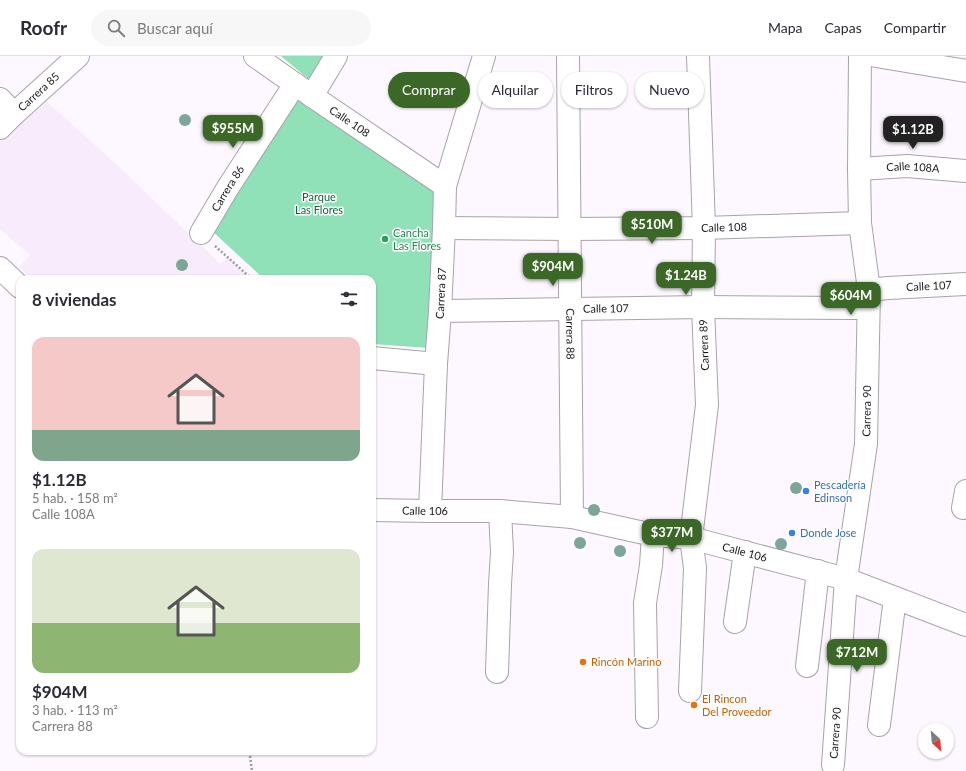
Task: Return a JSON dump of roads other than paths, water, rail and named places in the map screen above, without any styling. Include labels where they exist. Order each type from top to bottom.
[{"type":"street","name":"Carrera 85","points":[[5,114],[78,56]]},
{"type":"street","name":"Carrera 86","points":[[201,233],[227,189],[303,90],[336,56]]},
{"type":"street","name":"Carrera 87","points":[[430,511],[445,186],[484,56]]},
{"type":"street","name":"Carrera 88","points":[[568,56],[572,517]]},
{"type":"street","name":"Carrera 89","points":[[690,691],[695,568],[691,538],[707,405],[702,307],[704,228],[698,56]]},
{"type":"street","name":"Carrera 90","points":[[833,765],[846,579],[866,444],[868,298],[860,223],[860,56]]},
{"type":"street","points":[[876,56],[966,71]]},
{"type":"street","name":"Calle 108","points":[[262,58],[303,90],[445,186]]},
{"type":"street","name":"Calle 108A","points":[[859,169],[908,166],[966,171]]},
{"type":"street","name":"Calle 108","points":[[444,228],[704,228],[860,223]]},
{"type":"street","points":[[0,268],[16,283]]},
{"type":"street","name":"Calle 107","points":[[440,311],[702,307],[849,308],[888,288],[966,284]]},
{"type":"street","points":[[376,358],[436,364]]},
{"type":"street","name":"Calle 106","points":[[376,510],[500,511],[572,517],[653,535],[691,538],[818,570],[846,579],[966,625]]},
{"type":"street","points":[[497,672],[502,552],[500,511]]},
{"type":"street","points":[[647,717],[645,603],[651,564],[653,535]]},
{"type":"street","points":[[734,622],[745,552]]},
{"type":"street","points":[[808,666],[818,570]]},
{"type":"street","points":[[879,725],[896,598]]},
{"type":"place","name":"Cancha Las Flores","points":[[385,239]]},
{"type":"place","name":"Pescadería Edinson","points":[[806,491]]},
{"type":"place","name":"Donde Jose","points":[[792,533]]},
{"type":"place","name":"Rincón Marino","points":[[583,662]]},
{"type":"place","name":"El Rincon Del Proveedor","points":[[694,705]]},
{"type":"park label","name":"Parque Las Flores","points":[[319,203]]}]
